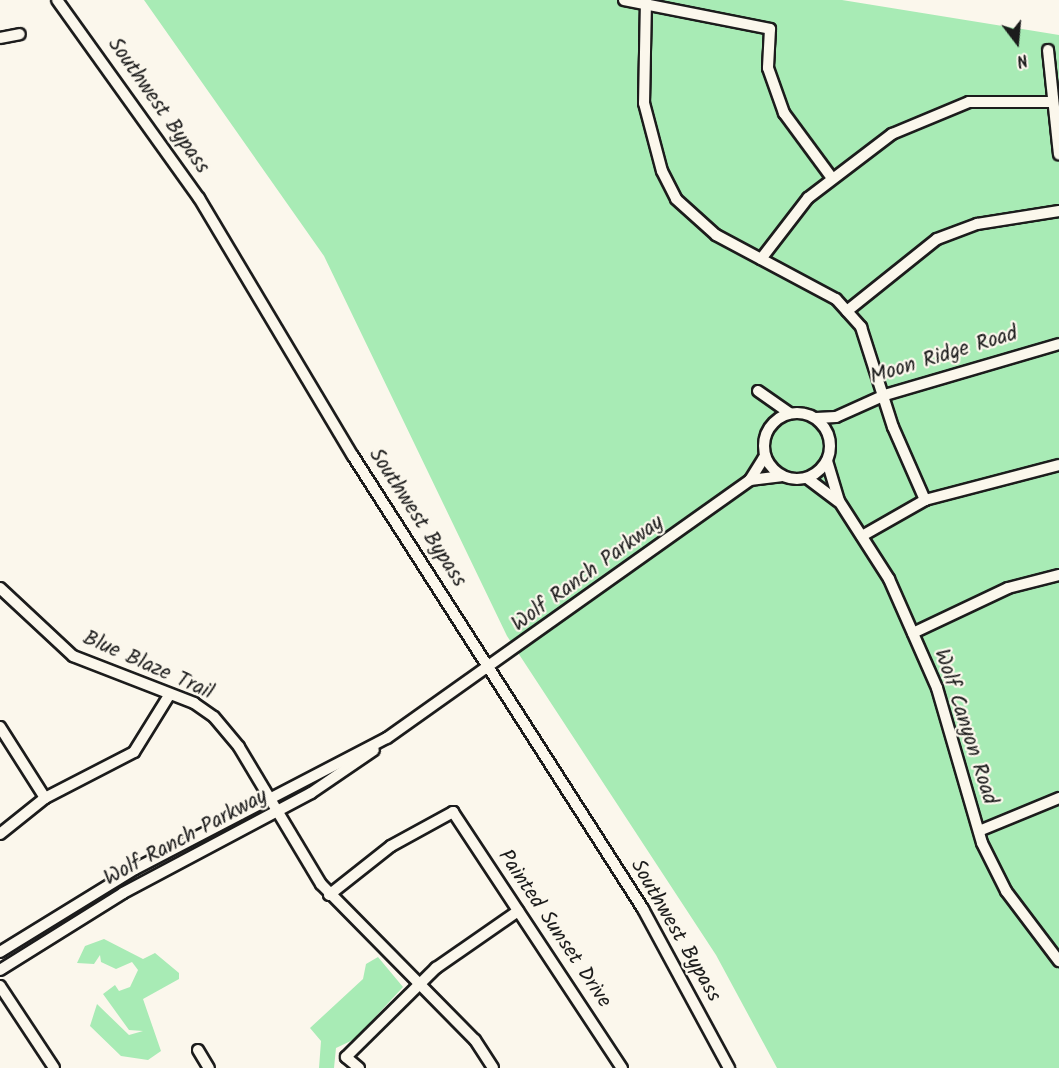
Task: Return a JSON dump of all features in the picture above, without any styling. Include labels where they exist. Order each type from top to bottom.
[{"type":"street","name":"Southwest Bypass","points":[[57,0],[194,190],[308,383],[643,909],[729,1068]]},
{"type":"street","points":[[624,0],[645,1],[770,29],[768,68],[784,113],[832,178]]},
{"type":"street","points":[[645,1],[644,103],[662,171],[676,198],[716,235],[836,299],[861,327],[925,500]]},
{"type":"street","points":[[0,38],[20,34]]},
{"type":"street","points":[[1048,50],[1059,154]]},
{"type":"street","points":[[761,259],[808,198],[892,134],[969,102],[1053,102]]},
{"type":"street","points":[[847,311],[937,239],[977,224],[1059,211]]},
{"type":"street","name":"Moon Ridge Road","points":[[816,418],[844,414],[885,394],[1059,344]]},
{"type":"street","points":[[758,391],[766,401],[790,413],[816,418],[830,441]]},
{"type":"street","points":[[766,401],[770,427],[765,456],[781,476],[807,478],[827,461],[830,441],[844,414]]},
{"type":"street","points":[[770,427],[790,413]]},
{"type":"street","name":"Wolf Ranch Parkway","points":[[0,970],[123,892],[277,812],[491,669],[750,480],[765,456]]},
{"type":"street","name":"Wolf Canyon Road","points":[[827,461],[839,501],[862,536],[913,633],[938,688],[979,831],[1006,891],[1059,961]]},
{"type":"street","points":[[862,536],[925,500],[1059,465]]},
{"type":"street","name":"Wolf Ranch Parkway","points":[[750,480],[781,476]]},
{"type":"street","name":"Wolf Canyon Road","points":[[807,478],[839,501]]},
{"type":"street","points":[[913,633],[1008,588],[1059,575]]},
{"type":"street","name":"Blue Blaze Trail","points":[[0,588],[73,656],[194,703],[224,727],[329,895],[475,1040],[493,1068]]},
{"type":"street","points":[[0,834],[45,798],[128,756],[152,730],[170,694]]},
{"type":"street","points":[[0,727],[45,798]]},
{"type":"street","name":"Wolf Ranch Parkway","points":[[0,952],[106,885],[387,738]]},
{"type":"street","points":[[979,831],[1059,798]]},
{"type":"street","name":"Painted Sunset Drive","points":[[329,895],[390,846],[453,812],[622,1068]]},
{"type":"street","points":[[359,1068],[346,1057],[419,985],[518,911]]},
{"type":"street","points":[[0,986],[54,1068]]},
{"type":"street","points":[[198,1050],[209,1068]]},
{"type":"green space","points":[[144,0],[842,0],[1059,35],[1059,1068],[777,1068],[716,955],[507,636],[324,256]]},
{"type":"green space","points":[[104,939],[143,959],[155,953],[179,973],[179,979],[143,999],[161,1051],[148,1060],[121,1056],[90,1026],[97,1004],[129,1035],[143,1031],[129,1030],[103,994],[115,985],[119,991],[130,987],[138,970],[132,962],[116,969],[101,962],[100,955],[94,964],[77,963],[85,946]]},
{"type":"green space","points":[[378,957],[403,987],[355,1039],[336,1048],[334,1068],[319,1068],[321,1041],[310,1028],[363,979],[366,964]]}]
